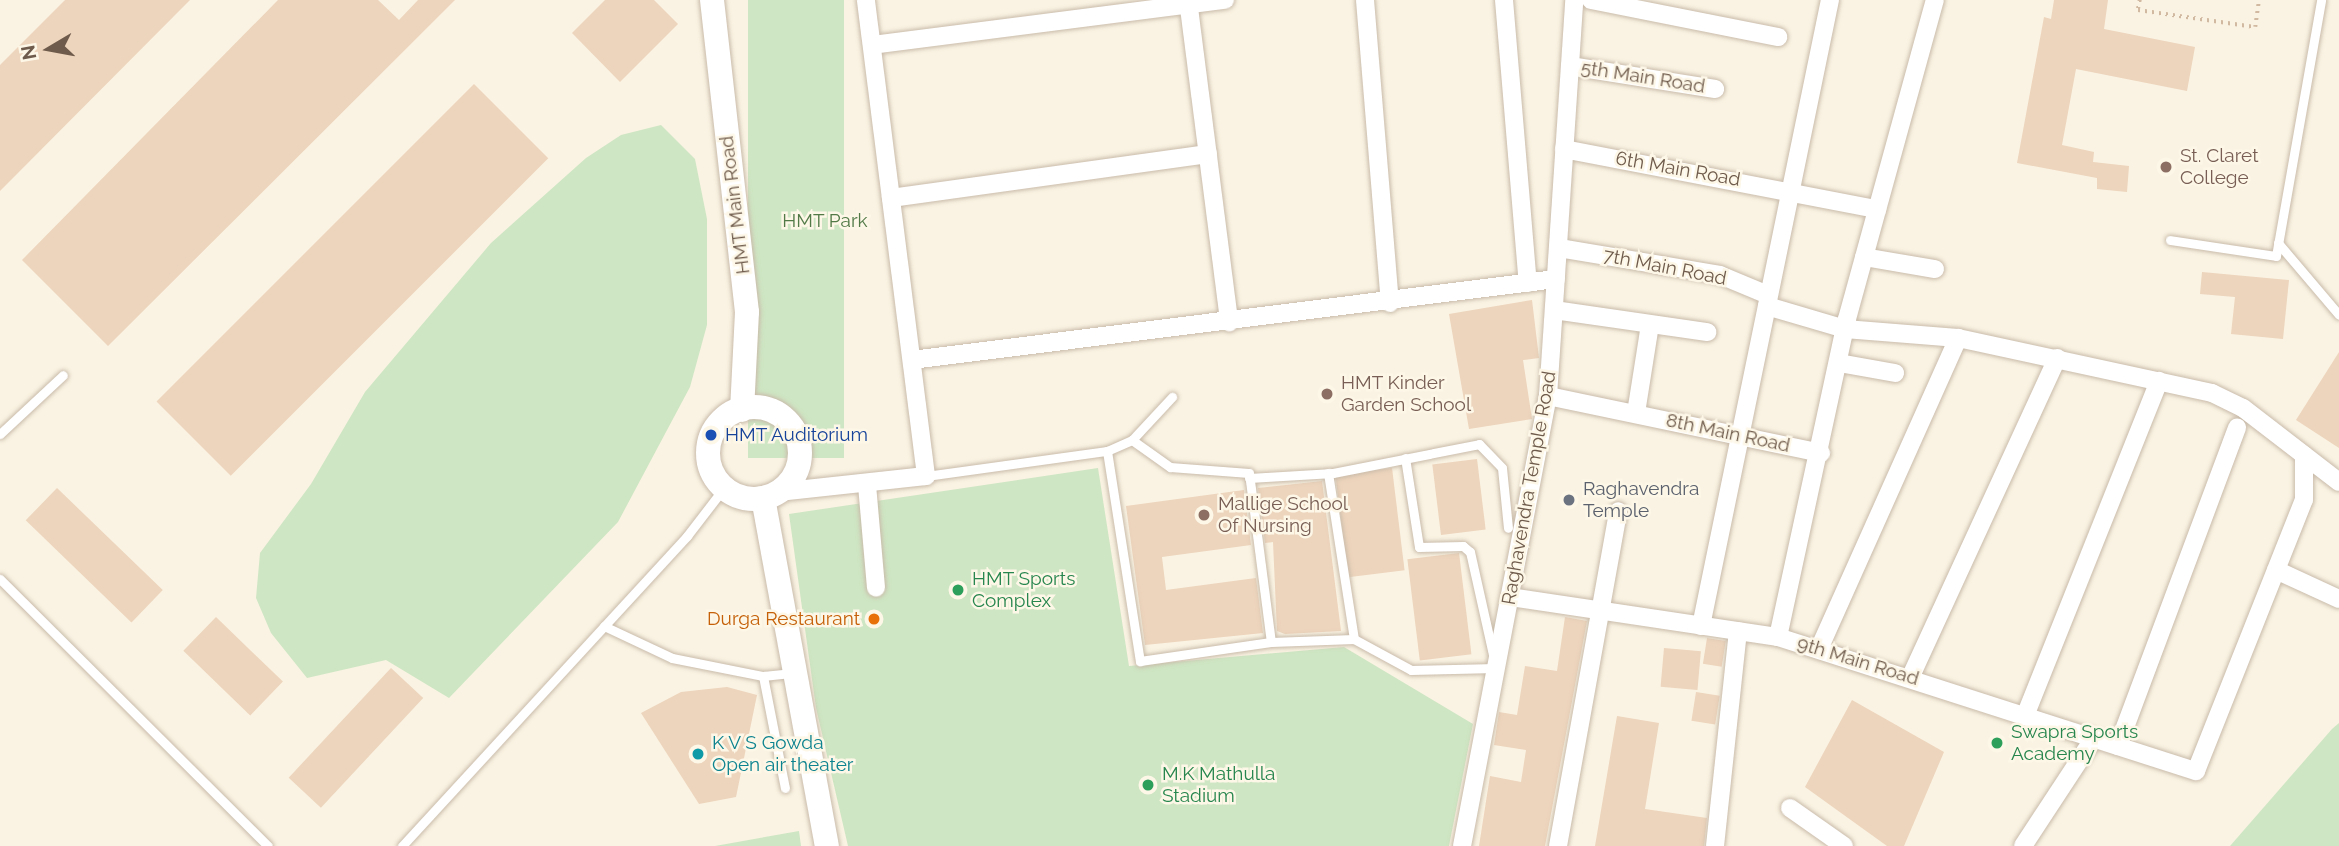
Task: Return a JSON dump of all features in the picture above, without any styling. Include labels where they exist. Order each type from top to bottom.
[{"type":"street","name":"HMT Main Road","points":[[712,0],[747,312],[742,410]]},
{"type":"street","points":[[771,495],[798,467],[797,435],[775,411],[742,410],[720,421],[711,435],[710,467],[724,488],[771,495],[926,476],[866,0]]},
{"type":"street","points":[[872,45],[1189,2],[1225,0]]},
{"type":"street","points":[[1365,0],[1390,303]]},
{"type":"street","points":[[1504,0],[1528,283]]},
{"type":"street","name":"Raghavendra Temple Road","points":[[1462,846],[1548,396],[1574,0]]},
{"type":"street","points":[[1591,0],[1778,37]]},
{"type":"street","points":[[1701,626],[1830,0]]},
{"type":"street","points":[[1778,637],[1821,453],[1845,329],[1935,0]]},
{"type":"street","points":[[1189,2],[1229,322]]},
{"type":"street","name":"5th Main Road","points":[[1570,66],[1715,89]]},
{"type":"street","name":"6th Main Road","points":[[1564,149],[1791,190],[1877,209]]},
{"type":"street","points":[[891,198],[1208,154]]},
{"type":"street","name":"7th Main Road","points":[[1559,247],[1720,275],[1767,301],[1845,329],[1958,338],[2159,381],[2243,408],[2339,482]]},
{"type":"street","points":[[1864,257],[1935,269]]},
{"type":"street","points":[[912,359],[1390,303],[1556,279]]},
{"type":"street","points":[[1554,310],[1707,332]]},
{"type":"street","points":[[1636,413],[1650,325]]},
{"type":"street","points":[[1819,649],[1958,338]]},
{"type":"street","points":[[1912,676],[2057,358]]},
{"type":"street","points":[[1839,363],[1895,373]]},
{"type":"street","points":[[2025,716],[2159,381]]},
{"type":"street","name":"8th Main Road","points":[[1548,396],[1821,453]]},
{"type":"street","points":[[2118,746],[2237,427]]},
{"type":"street","points":[[2304,455],[2304,500],[2276,570],[2339,599]]},
{"type":"street","points":[[867,485],[876,588]]},
{"type":"street","points":[[771,495],[795,673],[827,846]]},
{"type":"street","points":[[1558,846],[1618,511]]},
{"type":"street","name":"9th Main Road","points":[[1510,597],[1778,637],[1912,676],[2196,771],[2276,570]]},
{"type":"street","points":[[1715,846],[1738,631]]},
{"type":"street","points":[[2023,846],[2094,738]]},
{"type":"street","points":[[1790,808],[1844,846]]},
{"type":"lane","points":[[2170,240],[2276,257],[2321,0]]},
{"type":"lane","points":[[2278,243],[2339,315]]},
{"type":"lane","points":[[0,435],[63,375]]},
{"type":"lane","points":[[926,476],[1107,451],[1132,440],[1172,397]]},
{"type":"lane","points":[[1132,440],[1170,467],[1249,478],[1328,473],[1479,444],[1502,468],[1508,528]]},
{"type":"lane","points":[[1107,451],[1140,661],[1271,642],[1354,639],[1411,670],[1496,668],[1470,552],[1463,546],[1419,547],[1405,458]]},
{"type":"lane","points":[[1328,473],[1354,639]]},
{"type":"lane","points":[[1249,478],[1271,642]]},
{"type":"lane","points":[[402,846],[604,626],[724,488]]},
{"type":"lane","points":[[0,579],[268,846]]},
{"type":"lane","points":[[604,626],[672,658],[763,676],[795,673]]},
{"type":"lane","points":[[763,676],[785,788]]},
{"type":"path","points":[[2140,0],[2138,10],[2255,27],[2259,0]]},
{"type":"green space","name":"HMT Park","points":[[748,0],[844,0],[844,458],[748,458]]},
{"type":"green space","points":[[661,125],[695,159],[707,219],[707,325],[690,387],[618,522],[449,698],[386,660],[307,678],[271,633],[256,598],[260,553],[311,484],[365,392],[491,243],[586,158],[621,135]]},
{"type":"green space","name":"M.K Mathulla Stadium","points":[[1098,468],[1129,666],[1344,647],[1473,724],[1449,846],[848,846],[816,708],[789,514]]},
{"type":"green space","points":[[2339,723],[2339,846],[2230,846],[2332,729]]},
{"type":"green space","points":[[799,831],[801,846],[715,846]]},
{"type":"building","points":[[65,0],[190,0],[0,191],[0,65]]},
{"type":"building","points":[[278,0],[378,0],[399,20],[418,0],[455,0],[108,346],[22,260]]},
{"type":"building","points":[[605,0],[654,0],[678,24],[620,82],[572,33]]},
{"type":"building","points":[[2054,0],[2108,0],[2104,29],[2195,47],[2187,91],[2076,69],[2062,145],[2094,152],[2093,162],[2129,166],[2127,192],[2097,189],[2097,178],[2017,163],[2044,17],[2051,19]]},
{"type":"building","points":[[474,84],[548,158],[231,476],[157,401]]},
{"type":"building","points":[[2202,272],[2289,280],[2283,339],[2231,334],[2235,297],[2200,294]]},
{"type":"building","points":[[1532,300],[1539,358],[1523,360],[1532,419],[1469,429],[1449,314]]},
{"type":"building","points":[[2339,352],[2339,448],[2296,420]]},
{"type":"building","points":[[1477,459],[1486,529],[1441,535],[1432,464]]},
{"type":"building","points":[[1392,468],[1405,570],[1348,577],[1335,475]]},
{"type":"building","points":[[1322,481],[1341,631],[1285,634],[1277,631],[1273,542],[1265,543],[1258,488]]},
{"type":"building","points":[[57,488],[163,590],[131,622],[26,520]]},
{"type":"building","points":[[1244,490],[1251,545],[1162,557],[1166,590],[1256,578],[1263,633],[1145,645],[1126,506]]},
{"type":"building","points":[[1459,553],[1471,654],[1420,661],[1407,559]]},
{"type":"building","points":[[216,617],[283,682],[250,715],[183,651]]},
{"type":"building","points":[[1565,617],[1587,621],[1545,846],[1479,846],[1490,776],[1521,782],[1526,750],[1494,745],[1499,712],[1517,715],[1525,666],[1557,671]]},
{"type":"building","points":[[1707,638],[1726,641],[1722,667],[1703,664]]},
{"type":"building","points":[[1664,648],[1701,651],[1697,690],[1661,687]]},
{"type":"building","points":[[391,668],[423,698],[321,808],[289,778]]},
{"type":"building","points":[[727,687],[757,695],[736,797],[699,804],[641,713],[681,692]]},
{"type":"building","points":[[1696,692],[1720,696],[1715,724],[1691,721]]},
{"type":"building","points":[[1852,700],[1944,752],[1904,846],[1887,846],[1805,787]]},
{"type":"building","points":[[1617,716],[1659,723],[1645,809],[1707,818],[1704,846],[1595,846]]},
{"type":"place","name":"St. Claret College","points":[[2166,167]]},
{"type":"place","name":"HMT Kinder Garden School","points":[[1327,394]]},
{"type":"place","name":"HMT Auditorium","points":[[711,435]]},
{"type":"place","name":"Raghavendra Temple","points":[[1569,500]]},
{"type":"place","name":"Mallige School Of Nursing","points":[[1204,515]]},
{"type":"place","name":"HMT Sports Complex","points":[[958,590]]},
{"type":"place","name":"Durga Restaurant","points":[[874,619]]},
{"type":"place","name":"Swapra Sports Academy","points":[[1997,743]]},
{"type":"place","name":"K V S Gowda Open air theater","points":[[698,754]]},
{"type":"place","name":"M.K Mathulla Stadium","points":[[1148,785]]}]
